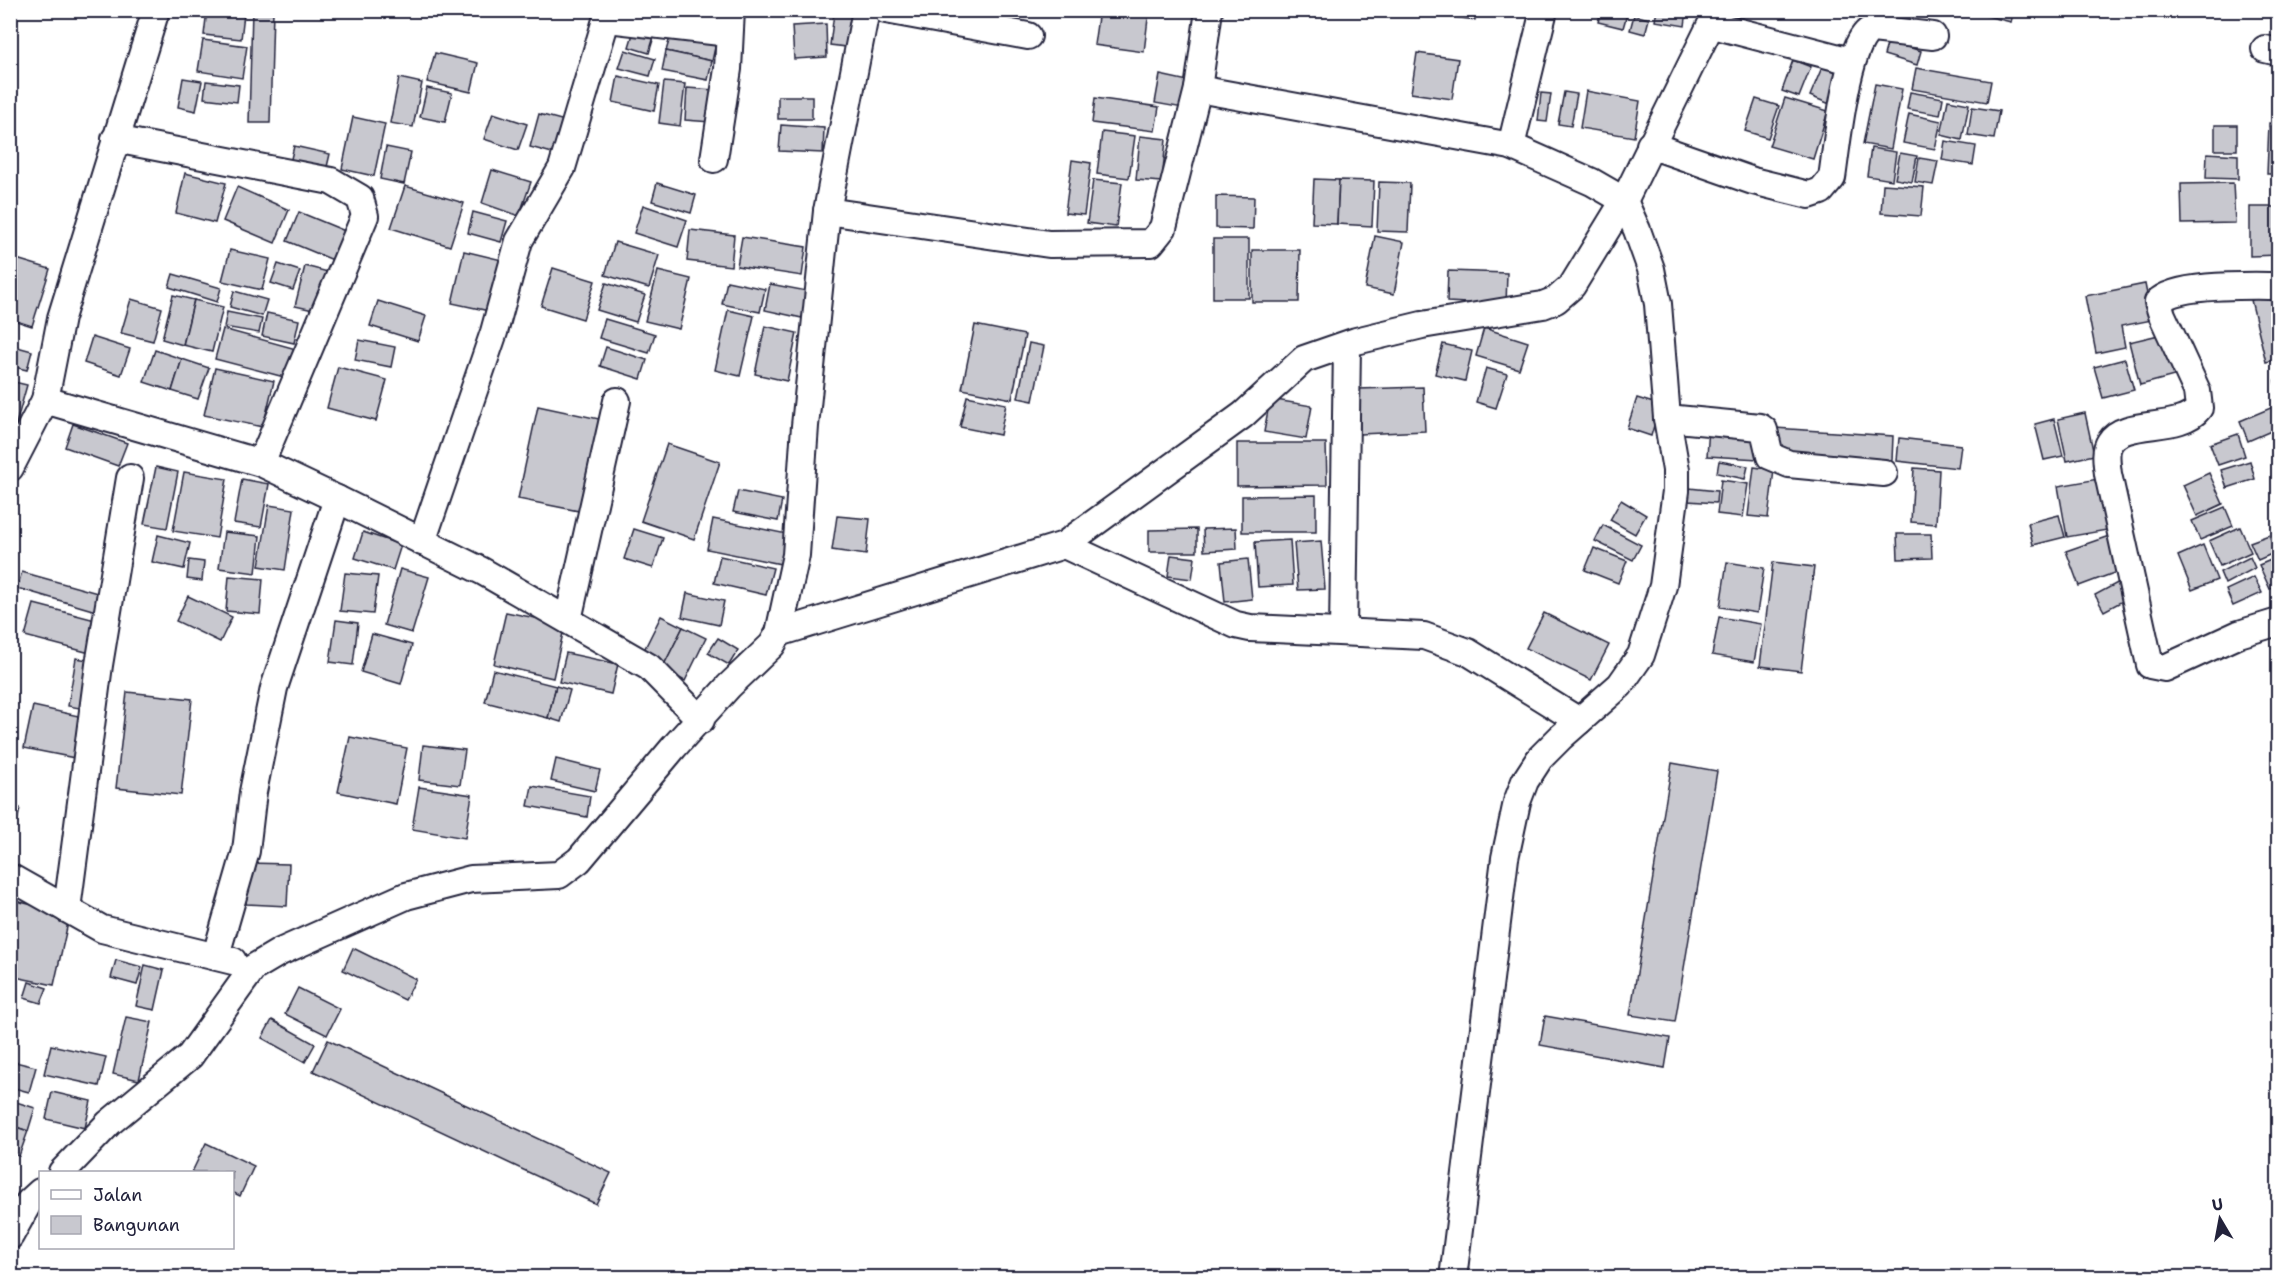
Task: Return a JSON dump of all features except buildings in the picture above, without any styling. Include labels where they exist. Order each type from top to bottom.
[{"type":"street","points":[[10,468],[45,400],[61,318],[156,10]]},
{"type":"street","points":[[64,1171],[109,1123],[190,1056],[253,968],[280,952],[406,896],[471,879],[559,875],[586,852],[674,747],[779,633],[796,555],[805,426],[827,211],[866,10]]},
{"type":"street","points":[[886,10],[1028,36]]},
{"type":"street","points":[[827,211],[1049,244],[1151,243],[1163,228],[1198,89],[1209,10]]},
{"type":"street","points":[[1511,146],[1544,10]]},
{"type":"street","points":[[422,542],[494,332],[519,241],[562,168],[608,15],[730,22],[728,69],[714,159]]},
{"type":"street","points":[[779,633],[1064,545],[1243,415],[1299,362],[1347,345],[1422,325],[1543,305],[1556,300],[1572,286],[1609,191],[1650,145],[1716,18],[1851,61]]},
{"type":"street","points":[[1650,145],[1753,181],[1809,195],[1821,191],[1832,178],[1851,61],[1869,30],[1933,36]]},
{"type":"street","points":[[1198,89],[1511,146],[1609,191],[1651,269],[1658,304],[1667,418],[1676,470],[1676,491],[1663,586],[1641,655],[1620,685],[1540,758],[1525,781],[1505,858],[1453,1278]]},
{"type":"street","points":[[115,139],[330,181],[360,198],[365,216],[261,463]]},
{"type":"street","points":[[2278,286],[2182,291],[2166,295],[2158,302],[2197,391],[2199,408],[2194,415],[2182,419],[2119,432],[2109,442],[2106,454],[2108,474],[2150,666],[2165,668],[2239,634],[2278,622]]},
{"type":"street","points":[[1343,632],[1347,345]]},
{"type":"street","points":[[45,400],[261,463],[337,499],[482,571],[649,667],[701,720]]},
{"type":"street","points":[[568,620],[616,401]]},
{"type":"street","points":[[1667,418],[1760,427],[1764,430],[1770,456],[1789,464],[1884,473]]},
{"type":"street","points":[[67,909],[99,665],[130,478]]},
{"type":"street","points":[[216,955],[246,851],[253,792],[273,688],[337,499]]},
{"type":"street","points":[[1064,545],[1236,625],[1265,630],[1424,636],[1468,652],[1579,721]]},
{"type":"street","points":[[10,877],[102,929],[145,941],[216,955],[253,968]]},
{"type":"street","points":[[10,1236],[27,1196]]}]
